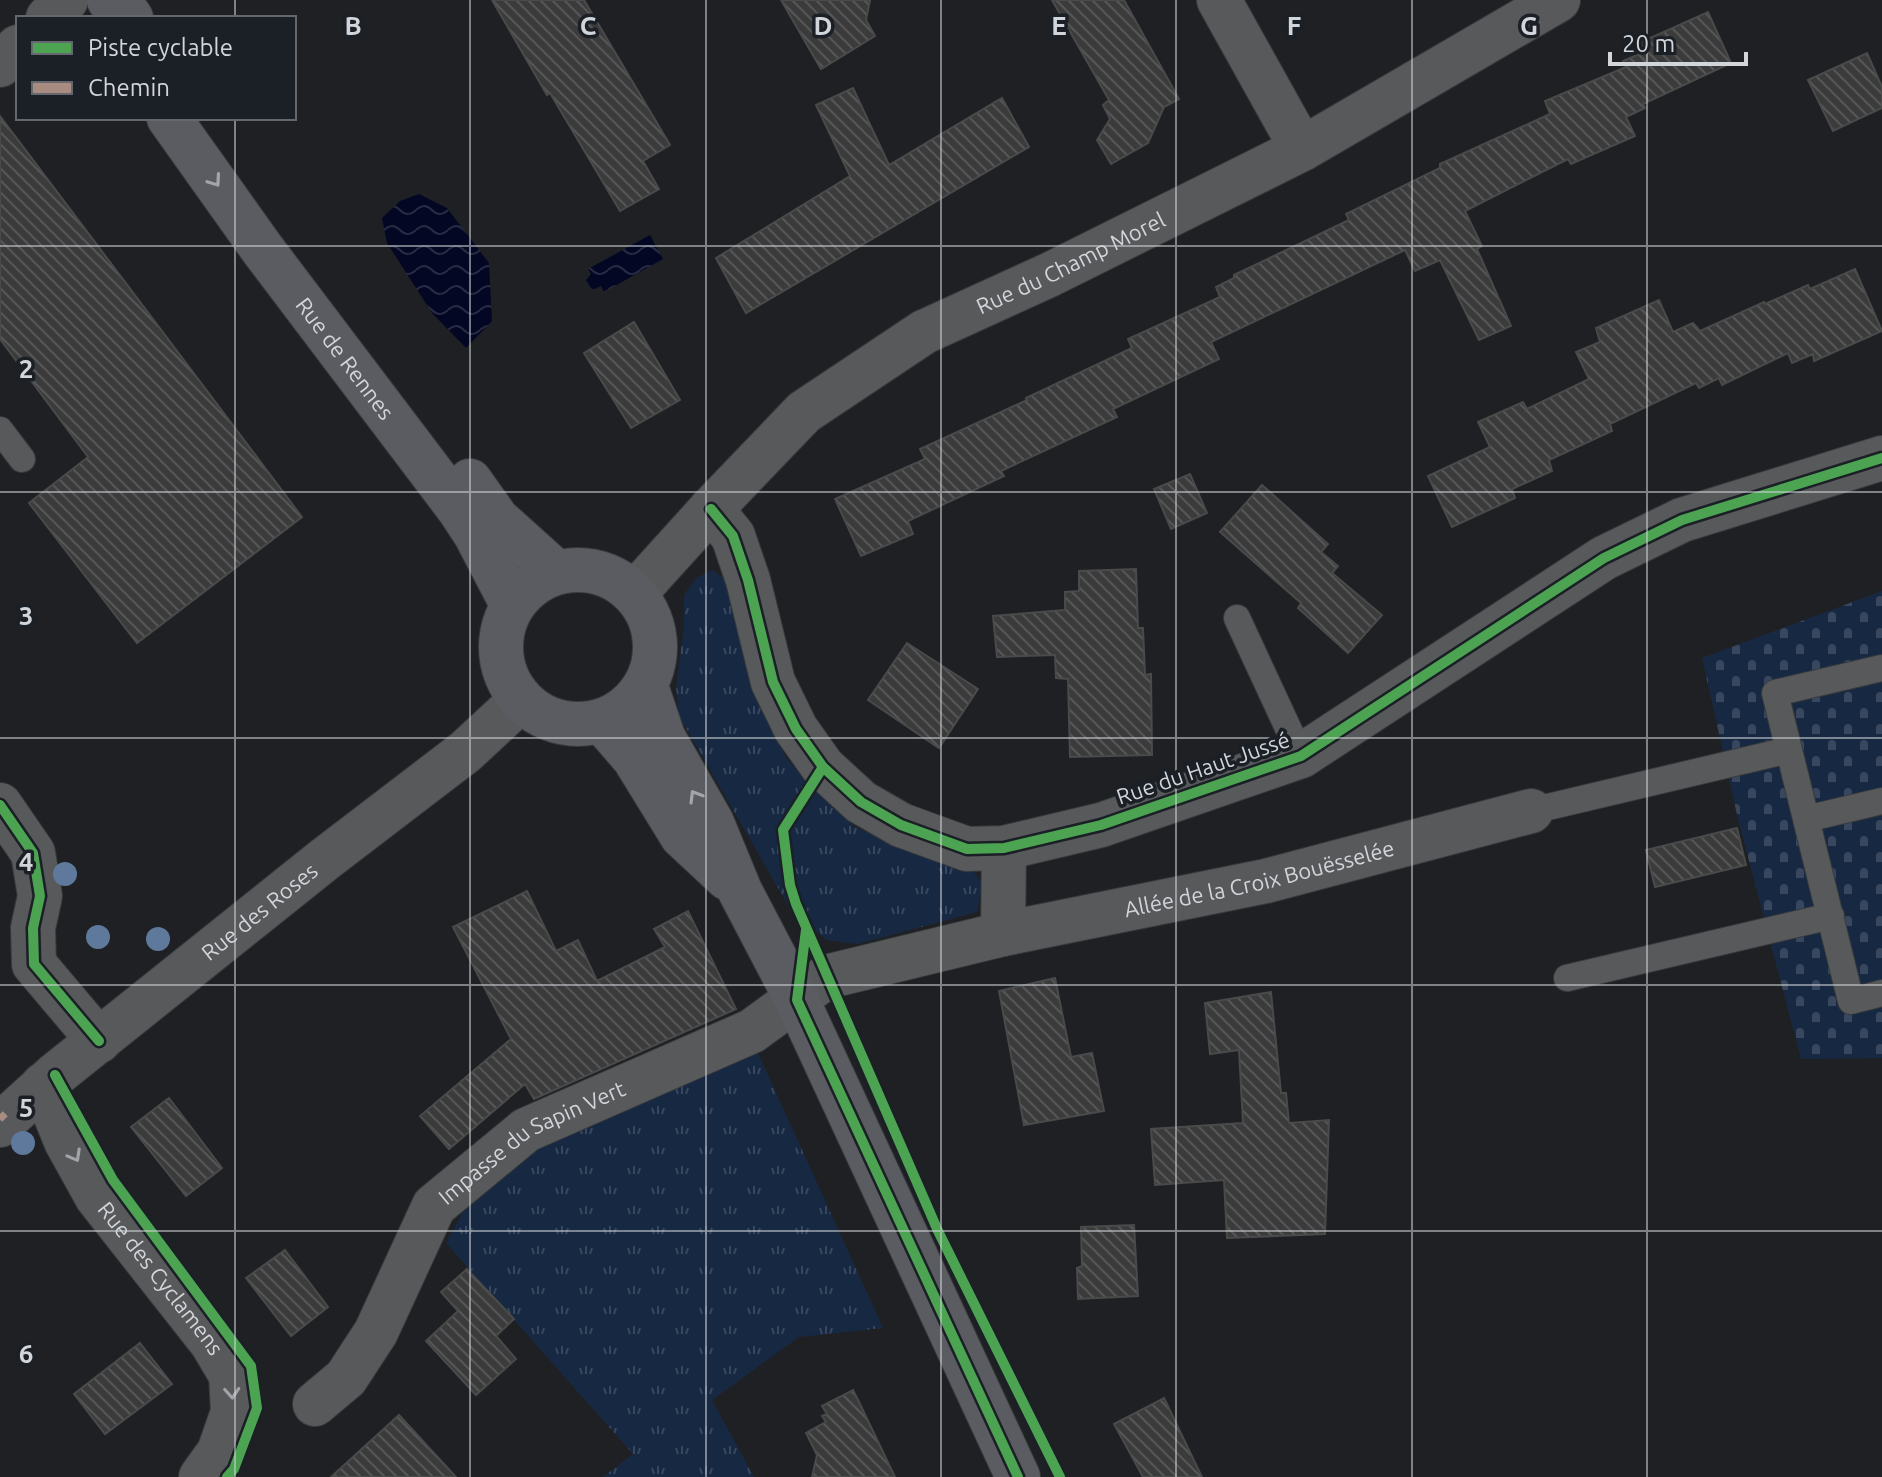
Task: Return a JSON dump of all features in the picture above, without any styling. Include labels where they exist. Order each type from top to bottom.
[{"type":"main road","points":[[109,0],[123,7],[130,16]]},
{"type":"main road","name":"Rue de Rennes","points":[[170,120],[263,250],[459,509],[512,604]]},
{"type":"main road","name":"Rue de Rennes","points":[[208,120],[287,233],[411,396],[497,519],[556,572]]},
{"type":"main road","points":[[576,569],[598,571],[618,579],[635,593],[649,615],[656,641],[653,667],[646,686],[624,709],[602,721],[581,725],[558,722],[538,714],[521,700],[507,679],[500,653],[502,628],[512,604],[524,590],[556,572],[576,569]]},
{"type":"main road","points":[[646,686],[663,737],[712,823],[740,891],[797,1000],[1018,1477]]},
{"type":"main road","points":[[602,721],[634,758],[682,836],[740,891]]},
{"type":"street","points":[[50,16],[66,0]]},
{"type":"street","points":[[1219,0],[1302,149]]},
{"type":"street","name":"Rue du Champ Morel","points":[[635,593],[804,412],[924,332],[1049,275],[1302,149],[1558,0]]},
{"type":"street","points":[[0,65],[16,49]]},
{"type":"street","name":"Rue du Haut Jussé","points":[[711,509],[733,536],[748,580],[773,682],[796,729],[823,767],[861,802],[901,825],[967,849],[1004,848],[1101,825],[1301,756],[1604,558],[1682,520],[1882,458]]},
{"type":"street","name":"Rue des Roses","points":[[2,1119],[325,859],[465,752],[521,700]]},
{"type":"street","points":[[0,805],[33,853],[40,896],[33,928],[34,964],[99,1041]]},
{"type":"street","name":"Allée de la Croix Bouësselée","points":[[797,1000],[826,977],[1003,934],[1266,881],[1531,811]]},
{"type":"street","points":[[1003,934],[1004,848]]},
{"type":"street","name":"Impasse du Sapin Vert","points":[[315,1404],[346,1378],[376,1332],[434,1206],[526,1130],[752,1031],[797,1000]]},
{"type":"street","name":"Rue des Cyclamens","points":[[43,1085],[66,1141],[97,1197],[212,1343],[231,1375],[233,1412],[219,1452],[201,1477]]},
{"type":"lane","points":[[0,430],[22,459]]},
{"type":"lane","points":[[1237,618],[1301,756]]},
{"type":"lane","points":[[1882,668],[1775,693],[1851,1001],[1882,993]]},
{"type":"lane","name":"Allée de la Croix Bouësselée","points":[[1531,811],[1789,750]]},
{"type":"lane","points":[[1806,819],[1882,801]]},
{"type":"lane","points":[[1567,978],[1831,916]]},
{"type":"green space","points":[[712,570],[724,578],[739,621],[749,676],[786,758],[855,827],[941,863],[971,867],[982,884],[977,912],[858,944],[827,940],[792,912],[679,716],[676,688],[684,626],[684,595],[696,578]]},
{"type":"green space","points":[[1882,591],[1882,1058],[1801,1059],[1738,819],[1702,658]]},
{"type":"green space","points":[[757,1051],[883,1328],[799,1337],[712,1400],[754,1477],[603,1477],[633,1454],[446,1243],[479,1182],[525,1149]]},
{"type":"water","points":[[419,194],[447,208],[489,263],[492,321],[466,348],[432,313],[387,243],[382,218],[400,201]]},
{"type":"water","points":[[650,235],[663,259],[604,292],[601,286],[592,290],[586,280],[591,274],[588,269]]},
{"type":"building","points":[[492,0],[584,0],[670,145],[643,161],[659,189],[620,211]]},
{"type":"building","points":[[781,0],[870,0],[866,20],[875,36],[821,69]]},
{"type":"building","points":[[1052,0],[1124,0],[1179,99],[1164,107],[1148,143],[1111,164],[1097,140],[1110,119],[1103,105],[1109,100]]},
{"type":"building","points":[[1708,12],[1731,63],[1643,104],[1645,108],[1626,117],[1635,136],[1571,164],[1568,159],[1465,211],[1482,246],[1477,249],[1511,326],[1479,340],[1440,260],[1415,271],[1405,250],[1211,342],[1219,359],[1113,409],[1117,417],[1001,471],[1004,476],[908,521],[913,534],[861,556],[835,499],[925,459],[920,449],[1132,348],[1128,339],[1220,297],[1216,287],[1234,278],[1234,275],[1349,220],[1346,214],[1440,168],[1440,164],[1550,114],[1545,101],[1626,67],[1623,61],[1642,53],[1639,43]]},
{"type":"building","points":[[1867,53],[1882,87],[1882,108],[1833,131],[1808,80]]},
{"type":"building","points":[[853,88],[889,165],[1002,98],[1029,147],[746,313],[716,258],[850,176],[816,105]]},
{"type":"building","points":[[0,116],[302,517],[137,643],[29,503],[88,457],[0,339]]},
{"type":"building","points":[[1855,269],[1882,331],[1814,361],[1813,354],[1792,363],[1788,353],[1722,385],[1719,378],[1699,388],[1696,383],[1610,424],[1612,431],[1549,460],[1552,471],[1512,489],[1515,498],[1452,527],[1428,476],[1490,447],[1478,422],[1523,402],[1527,409],[1589,379],[1576,352],[1600,342],[1596,328],[1659,300],[1673,332],[1693,323],[1700,331],[1764,302],[1808,285],[1810,289]]},
{"type":"building","points":[[634,322],[680,400],[631,428],[584,353]]},
{"type":"building","points":[[1190,474],[1207,513],[1171,529],[1154,489]]},
{"type":"building","points":[[1262,485],[1328,544],[1321,552],[1338,566],[1332,573],[1382,615],[1348,653],[1298,608],[1301,603],[1220,532]]},
{"type":"building","points":[[1136,569],[1138,628],[1143,628],[1145,675],[1151,674],[1152,755],[1070,757],[1068,679],[1056,678],[1055,655],[997,657],[993,616],[1065,610],[1065,592],[1079,591],[1079,571]]},
{"type":"building","points":[[907,643],[978,689],[939,748],[868,700]]},
{"type":"building","points":[[1737,828],[1746,865],[1655,887],[1646,850]]},
{"type":"building","points":[[527,891],[556,951],[578,940],[597,981],[665,947],[654,929],[688,911],[736,1009],[534,1099],[525,1084],[449,1149],[420,1116],[511,1039],[453,927]]},
{"type":"building","points":[[1055,978],[1071,1057],[1092,1053],[1104,1111],[1024,1125],[999,991]]},
{"type":"building","points":[[1271,992],[1281,1093],[1286,1093],[1289,1123],[1329,1120],[1325,1234],[1227,1238],[1224,1180],[1155,1185],[1151,1129],[1243,1123],[1239,1050],[1210,1054],[1205,1003]]},
{"type":"building","points":[[169,1098],[222,1168],[186,1196],[131,1127]]},
{"type":"building","points":[[1134,1225],[1138,1296],[1078,1299],[1077,1268],[1082,1266],[1081,1227]]},
{"type":"building","points":[[285,1250],[328,1307],[291,1336],[246,1278]]},
{"type":"building","points":[[467,1269],[514,1319],[496,1336],[516,1359],[476,1395],[426,1341],[458,1311],[441,1292]]},
{"type":"building","points":[[140,1343],[172,1384],[105,1434],[74,1394]]},
{"type":"building","points":[[853,1390],[895,1477],[812,1477],[817,1455],[806,1433],[826,1422],[822,1416],[827,1414],[822,1406]]},
{"type":"building","points":[[1164,1398],[1202,1477],[1143,1477],[1114,1424]]},
{"type":"building","points":[[399,1415],[456,1477],[331,1477]]},
{"type":"marked path","points":[[0,1114],[5,1119]]},
{"type":"cycle path","points":[[711,509],[733,536],[748,580],[773,682],[796,729],[823,767],[861,802],[901,825],[967,849],[1004,848],[1101,825],[1301,756],[1604,558],[1682,520],[1882,458]]},
{"type":"cycle path","points":[[823,767],[783,830],[790,885],[796,904],[938,1231],[1060,1477]]},
{"type":"cycle path","points":[[0,805],[33,853],[40,896],[33,928],[34,964],[99,1041]]},
{"type":"cycle path","points":[[806,930],[797,1000],[1018,1477]]},
{"type":"cycle path","points":[[55,1075],[113,1180],[251,1366],[257,1408],[234,1469],[227,1477]]}]
